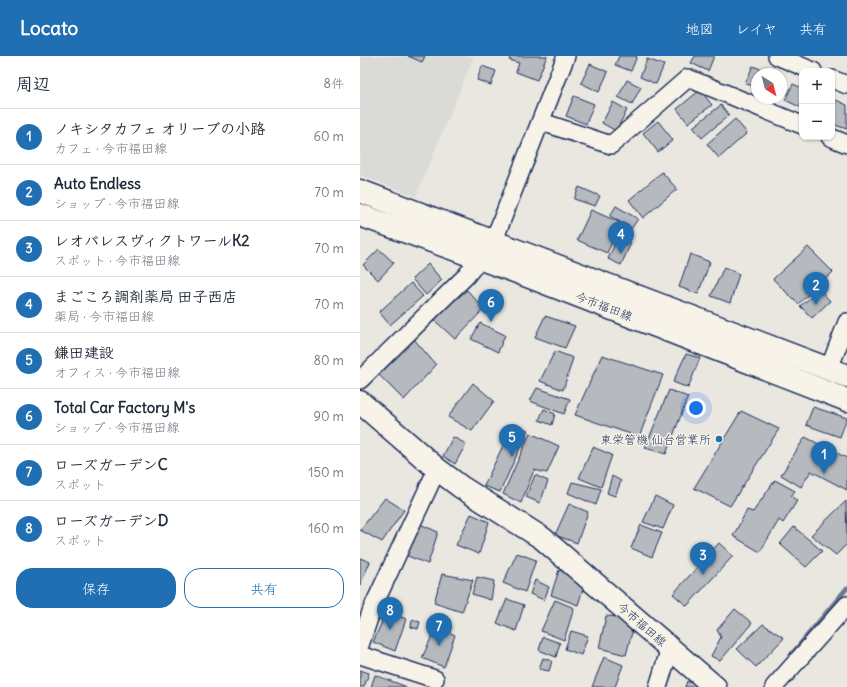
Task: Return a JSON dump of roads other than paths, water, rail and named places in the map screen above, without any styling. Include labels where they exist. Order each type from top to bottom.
[{"type":"main road","name":"今市福田線","points":[[360,190],[838,372]]},
{"type":"main road","name":"今市福田線","points":[[360,215],[481,258],[847,400]]},
{"type":"main road","name":"今市福田線","points":[[360,402],[437,469],[461,487],[542,538],[715,687]]},
{"type":"street","points":[[360,380],[466,276],[494,240],[542,122],[566,56]]},
{"type":"street","points":[[777,56],[806,68]]},
{"type":"street","points":[[542,122],[611,145],[688,78],[799,124]]},
{"type":"street","points":[[835,139],[847,144]]},
{"type":"street","points":[[838,372],[847,322]]},
{"type":"street","points":[[360,646],[372,609],[437,469]]},
{"type":"street","points":[[774,687],[847,605]]},
{"type":"street","points":[[658,687],[670,648]]},
{"type":"street","points":[[360,655],[435,679]]},
{"type":"waterway","points":[[791,655],[847,588]]},
{"type":"place","name":"まごころ調剤薬局 田子西店","points":[[621,254]]},
{"type":"place","name":"Auto Endless","points":[[816,305]]},
{"type":"place","name":"Total Car Factory M's","points":[[491,322]]},
{"type":"place","name":"東栄管機 仙台営業所","points":[[719,439]]},
{"type":"place","name":"鎌田建設","points":[[512,457]]},
{"type":"place","name":"ノキシタカフェ オリーブの小路","points":[[824,474]]},
{"type":"place","name":"レオパレスヴィクトワールK2","points":[[703,575]]},
{"type":"place","name":"ローズガーデンD","points":[[390,630]]},
{"type":"place","name":"ローズガーデンC","points":[[439,646]]}]
